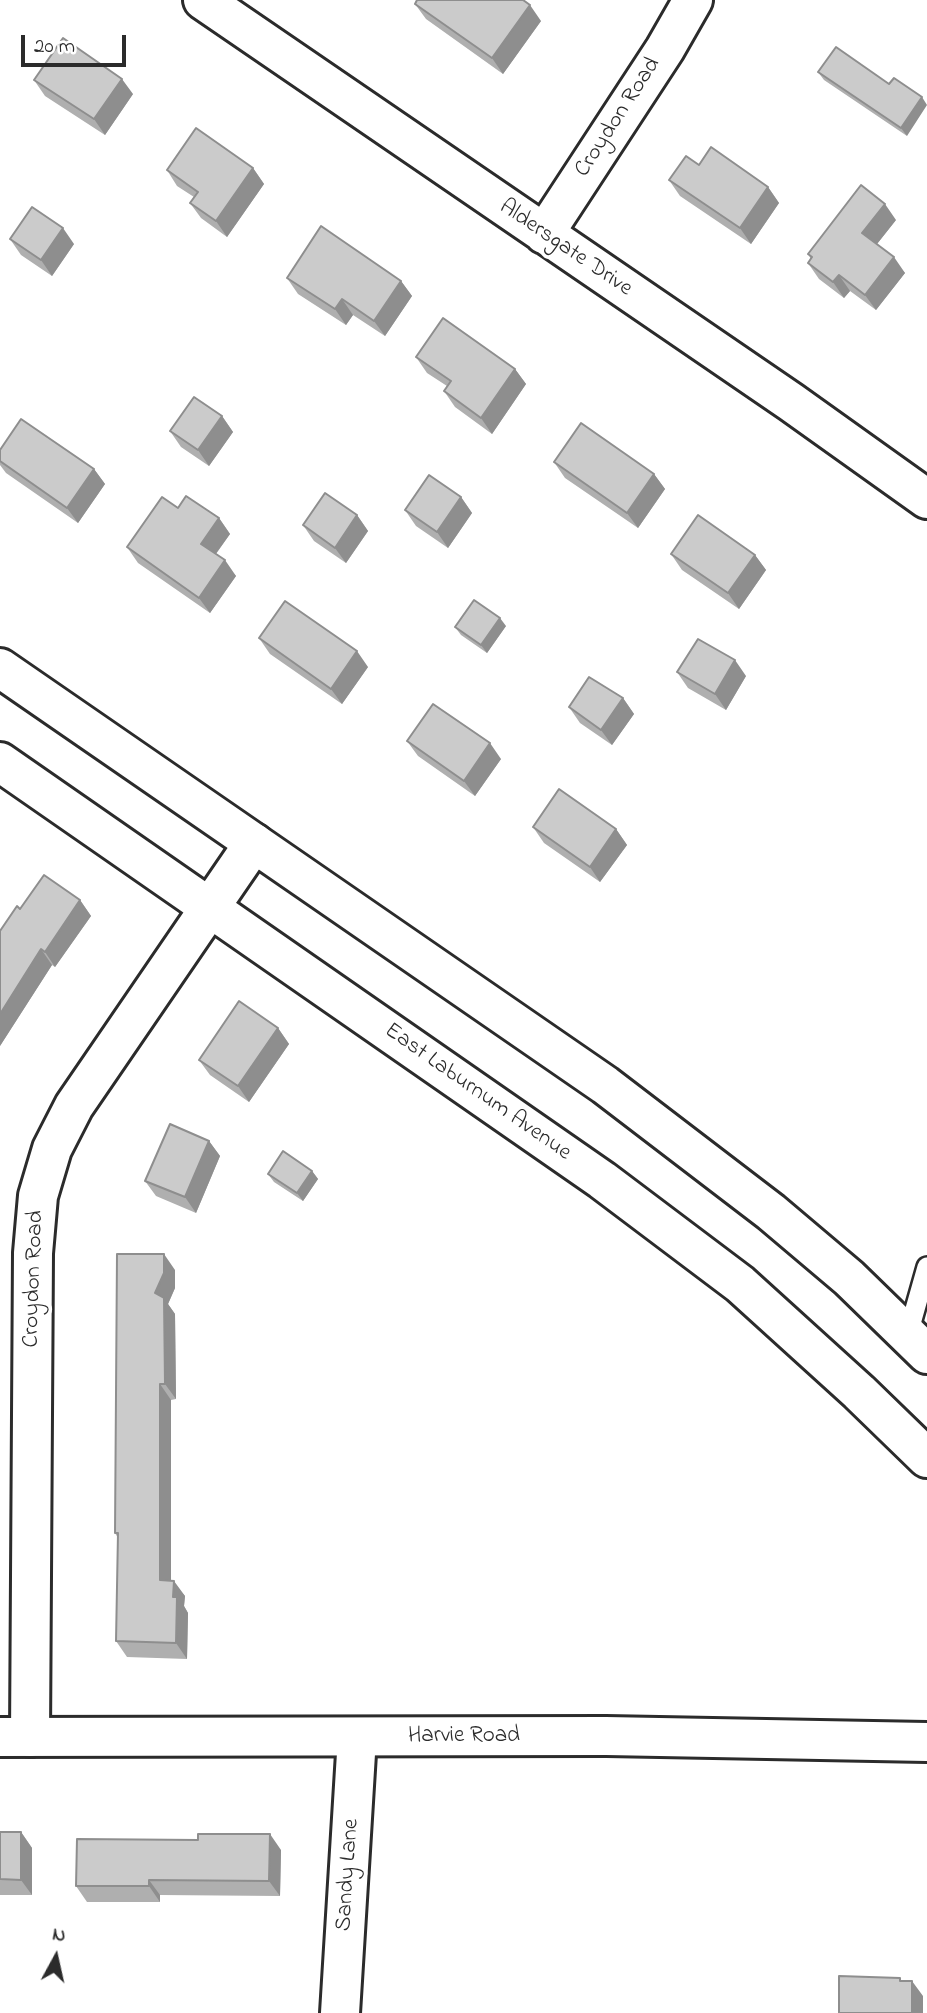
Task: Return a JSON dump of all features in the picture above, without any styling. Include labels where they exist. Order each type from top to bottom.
[{"type":"street","name":"Aldersgate Drive","points":[[203,0],[791,401],[927,499]]},
{"type":"street","name":"Croydon Road","points":[[544,234],[665,49],[693,0]]},
{"type":"street","points":[[0,668],[605,1085],[771,1212],[849,1278],[918,1344]]},
{"type":"street","name":"East Laburnum Avenue","points":[[0,762],[602,1180],[740,1284],[927,1458]]},
{"type":"street","name":"Croydon Road","points":[[15,1737],[33,1253],[38,1196],[51,1149],[74,1106],[254,843]]},
{"type":"street","name":"Harvie Road","points":[[15,1737],[606,1736],[927,1742]]},
{"type":"street","name":"Sandy Lane","points":[[340,2013],[357,1737]]},
{"type":"lane","points":[[918,1344],[927,1267]]},
{"type":"building","points":[[417,0],[523,0],[530,5],[492,58],[415,4]]},
{"type":"building","points":[[63,38],[122,79],[94,119],[34,80]]},
{"type":"building","points":[[836,47],[889,84],[894,78],[922,97],[901,128],[818,72]]},
{"type":"building","points":[[196,128],[253,168],[216,221],[190,203],[198,192],[167,170]]},
{"type":"building","points":[[711,147],[768,187],[740,228],[669,180],[686,156],[699,165]]},
{"type":"building","points":[[861,185],[885,204],[862,233],[894,257],[865,295],[839,275],[833,282],[808,263],[812,257],[808,254]]},
{"type":"building","points":[[32,207],[63,228],[41,260],[10,239]]},
{"type":"building","points":[[321,226],[401,281],[374,321],[342,299],[335,309],[287,278]]},
{"type":"building","points":[[443,318],[515,369],[481,418],[444,391],[451,381],[416,357]]},
{"type":"building","points":[[194,397],[222,416],[198,450],[170,431]]},
{"type":"building","points":[[21,419],[94,469],[67,508],[0,461],[0,450]]},
{"type":"building","points":[[581,423],[654,474],[627,513],[554,462]]},
{"type":"building","points":[[429,475],[461,497],[437,532],[405,510]]},
{"type":"building","points":[[325,493],[357,515],[335,548],[303,525]]},
{"type":"building","points":[[186,496],[219,518],[201,544],[225,560],[199,598],[127,547],[162,497],[178,508]]},
{"type":"building","points":[[698,515],[755,555],[728,593],[671,554]]},
{"type":"building","points":[[474,600],[500,618],[481,645],[455,627]]},
{"type":"building","points":[[285,601],[357,651],[331,689],[259,638]]},
{"type":"building","points":[[698,639],[735,660],[715,694],[677,672]]},
{"type":"building","points":[[589,677],[623,698],[601,730],[569,707]]},
{"type":"building","points":[[433,704],[490,743],[464,781],[407,741]]},
{"type":"building","points":[[559,789],[616,829],[590,867],[533,827]]},
{"type":"building","points":[[44,875],[80,900],[45,952],[41,949],[0,1014],[0,931],[17,906],[20,909]]},
{"type":"building","points":[[239,1001],[278,1028],[238,1086],[199,1060]]},
{"type":"building","points":[[170,1124],[209,1141],[185,1197],[145,1181]]},
{"type":"building","points":[[283,1151],[312,1171],[297,1193],[268,1174]]},
{"type":"building","points":[[117,1254],[164,1254],[164,1273],[155,1293],[164,1298],[165,1384],[160,1384],[160,1580],[174,1581],[173,1597],[177,1597],[176,1643],[116,1641]]},
{"type":"building","points":[[0,1832],[21,1832],[21,1880],[0,1879]]},
{"type":"building","points":[[198,1834],[270,1834],[269,1881],[149,1880],[149,1886],[76,1886],[77,1839],[198,1840]]},
{"type":"building","points":[[839,1976],[900,1978],[900,1981],[912,1981],[912,2013],[839,2013]]}]
